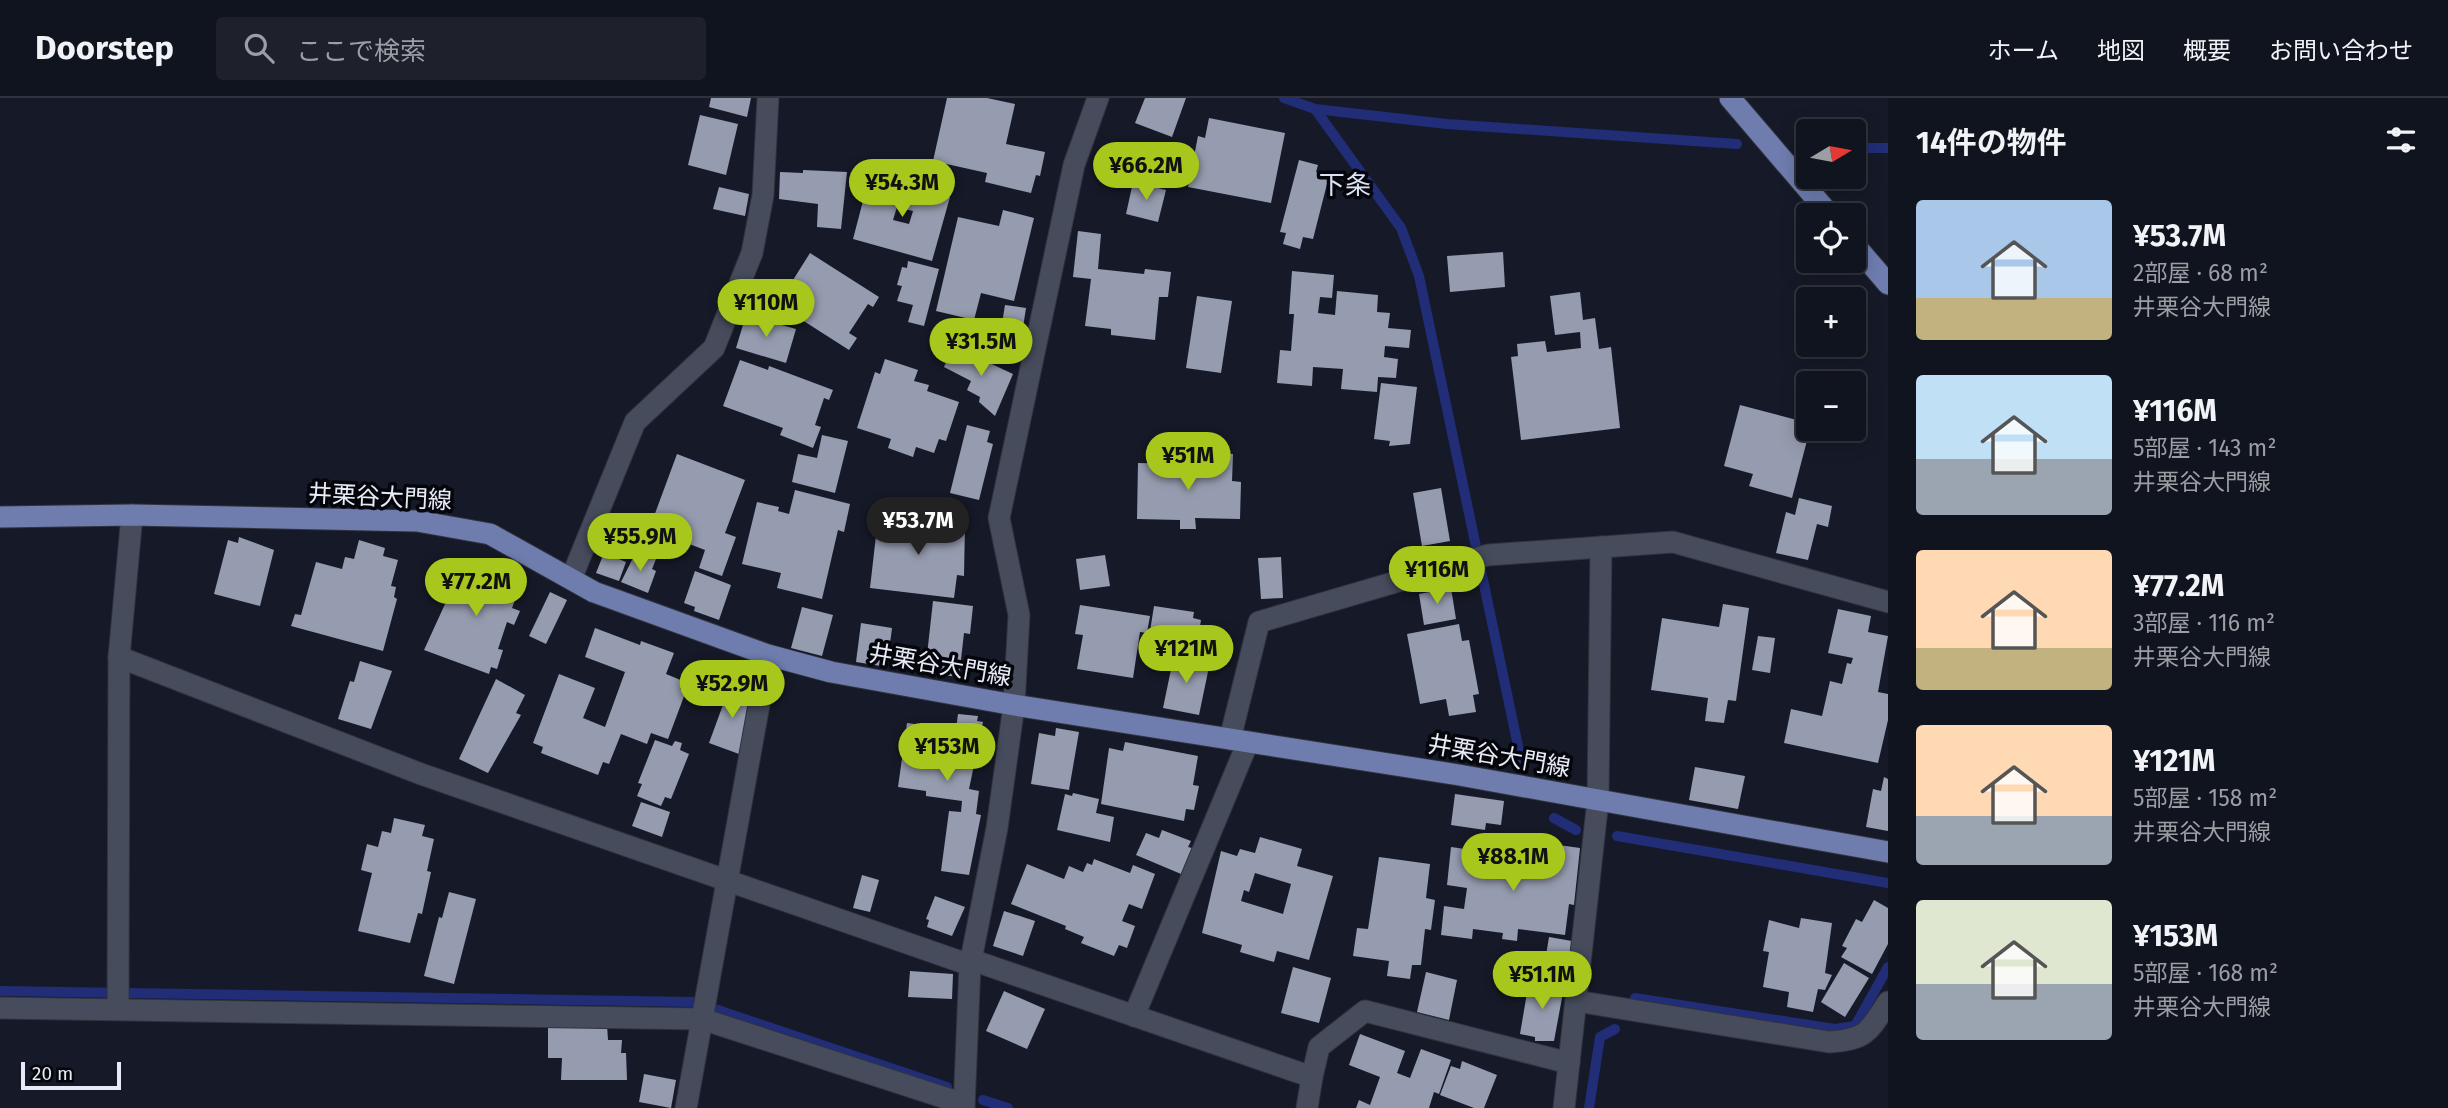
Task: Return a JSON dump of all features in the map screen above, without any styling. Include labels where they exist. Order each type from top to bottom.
[{"type":"main road","points":[[1730,98],[1820,203]]},
{"type":"main road","points":[[1866,258],[1888,284]]},
{"type":"main road","name":"井栗谷大門線","points":[[0,517],[132,515],[417,521],[490,534],[594,592],[768,655],[831,672],[1014,705],[1598,800],[1888,852]]},
{"type":"street","points":[[571,579],[635,422],[714,348],[752,253],[763,195],[768,98]]},
{"type":"street","points":[[0,1008],[702,1019],[964,1106],[971,963],[997,828],[1014,705],[1020,615],[999,519],[1074,165],[1098,98]]},
{"type":"street","points":[[118,1009],[119,657],[132,515]]},
{"type":"street","points":[[1133,1016],[1239,741],[1259,622],[1488,555],[1673,542],[1888,602]]},
{"type":"street","points":[[1564,1108],[1598,800],[1601,547]]},
{"type":"street","points":[[685,1108],[768,655]]},
{"type":"street","points":[[119,657],[421,775],[725,881],[1312,1077]]},
{"type":"street","points":[[1576,1001],[1829,1042],[1852,1041],[1866,1035],[1888,1002]]},
{"type":"street","points":[[1307,1108],[1319,1047],[1365,1011],[1569,1063]]},
{"type":"building","points":[[711,98],[751,98],[747,117],[709,107]]},
{"type":"building","points":[[947,98],[987,98],[1015,104],[1006,144],[1045,152],[1040,176],[1036,175],[1031,193],[985,182],[987,173],[933,161]]},
{"type":"building","points":[[1145,98],[1186,98],[1172,137],[1135,123]]},
{"type":"building","points":[[700,115],[738,124],[726,175],[688,165]]},
{"type":"building","points":[[1209,118],[1285,133],[1271,203],[1188,187],[1198,136],[1205,138]]},
{"type":"building","points":[[1299,160],[1318,165],[1316,172],[1329,176],[1313,239],[1303,237],[1300,249],[1283,244],[1286,233],[1280,232]]},
{"type":"building","points":[[803,170],[847,172],[841,229],[817,227],[818,204],[779,199],[780,172],[803,173]]},
{"type":"building","points":[[875,176],[950,197],[932,261],[853,239],[863,201],[868,202]],"holes":[[[897,207],[913,211],[909,224],[893,220]]]},
{"type":"building","points":[[1133,182],[1166,190],[1158,222],[1126,214]]},
{"type":"building","points":[[719,187],[749,194],[745,216],[713,209]]},
{"type":"building","points":[[1003,210],[1034,218],[1014,301],[981,293],[974,320],[936,311],[958,217],[999,226]]},
{"type":"building","points":[[1078,231],[1101,234],[1098,269],[1144,274],[1145,269],[1171,272],[1168,297],[1159,297],[1155,340],[1111,335],[1111,329],[1085,326],[1091,279],[1073,277]]},
{"type":"building","points":[[1503,252],[1505,287],[1450,292],[1447,256]]},
{"type":"building","points":[[810,253],[879,297],[873,307],[868,304],[849,333],[857,338],[849,350],[774,302],[785,286],[788,288]]},
{"type":"building","points":[[908,261],[939,269],[924,326],[908,322],[913,305],[897,301],[902,286],[897,285],[902,267],[907,268]]},
{"type":"building","points":[[1292,271],[1334,275],[1332,298],[1320,297],[1318,313],[1335,315],[1337,291],[1378,295],[1377,312],[1390,313],[1388,328],[1411,330],[1409,348],[1385,346],[1384,357],[1398,359],[1396,378],[1378,377],[1377,392],[1341,389],[1343,369],[1313,367],[1312,386],[1277,383],[1280,350],[1291,351],[1294,314],[1289,314]]},
{"type":"building","points":[[1580,292],[1583,320],[1595,318],[1599,349],[1611,347],[1620,428],[1521,440],[1511,357],[1518,356],[1517,344],[1545,341],[1547,352],[1581,348],[1580,332],[1555,335],[1550,296]]},
{"type":"building","points":[[1197,296],[1232,301],[1221,373],[1186,368]]},
{"type":"building","points":[[1005,305],[1026,308],[1021,340],[1000,336]]},
{"type":"building","points":[[746,315],[796,329],[786,363],[736,348]]},
{"type":"building","points":[[953,346],[1013,374],[995,416],[979,402],[980,397],[967,390],[971,381],[944,367]]},
{"type":"building","points":[[885,359],[918,370],[914,381],[929,385],[927,391],[959,402],[946,441],[939,439],[934,453],[916,447],[913,457],[888,448],[891,439],[857,428],[875,372],[880,374]]},
{"type":"building","points":[[740,360],[768,370],[769,366],[833,390],[829,400],[824,398],[815,425],[821,427],[813,448],[780,435],[783,428],[723,406]]},
{"type":"building","points":[[1381,383],[1417,387],[1410,444],[1389,446],[1390,441],[1374,439]]},
{"type":"building","points":[[1740,405],[1796,420],[1796,441],[1807,441],[1792,498],[1749,486],[1753,474],[1724,466]]},
{"type":"building","points":[[967,425],[990,431],[987,442],[993,444],[979,500],[950,493]]},
{"type":"building","points":[[822,435],[848,441],[835,493],[792,482],[798,454],[817,458]]},
{"type":"building","points":[[1218,453],[1233,454],[1232,481],[1241,482],[1240,519],[1195,518],[1196,529],[1180,529],[1180,520],[1137,519],[1138,463],[1218,465]]},
{"type":"building","points":[[677,454],[745,480],[725,533],[736,537],[722,576],[699,568],[705,550],[684,542],[687,531],[653,519]]},
{"type":"building","points":[[1441,488],[1450,541],[1422,546],[1413,493]]},
{"type":"building","points":[[795,490],[850,504],[844,532],[838,530],[822,599],[777,588],[781,573],[742,564],[757,502],[779,507],[778,511],[789,514]]},
{"type":"building","points":[[1799,498],[1832,506],[1828,527],[1817,524],[1808,560],[1776,553],[1786,512],[1795,515]]},
{"type":"building","points":[[913,515],[930,516],[930,521],[965,525],[964,576],[957,575],[954,598],[870,588],[878,518],[912,522]]},
{"type":"building","points":[[239,537],[274,550],[260,606],[214,594],[228,540],[238,543]]},
{"type":"building","points":[[359,540],[385,548],[383,556],[398,560],[391,586],[396,587],[394,597],[397,599],[383,651],[291,626],[295,614],[301,615],[316,562],[342,569],[345,557],[354,559]]},
{"type":"building","points":[[636,552],[656,559],[652,569],[656,571],[648,593],[621,582]]},
{"type":"building","points":[[604,553],[626,562],[619,581],[596,573]]},
{"type":"building","points":[[1105,555],[1110,586],[1080,590],[1076,559]]},
{"type":"building","points":[[1281,557],[1283,598],[1261,599],[1258,558]]},
{"type":"building","points":[[480,558],[511,569],[508,579],[521,584],[512,608],[520,611],[514,625],[507,622],[498,649],[503,650],[497,669],[491,667],[489,674],[424,650],[456,580],[468,584]]},
{"type":"building","points":[[695,571],[731,585],[719,620],[694,611],[695,607],[684,603]]},
{"type":"building","points":[[1451,588],[1456,619],[1424,625],[1419,594]]},
{"type":"building","points":[[550,592],[567,600],[546,644],[529,636]]},
{"type":"building","points":[[933,601],[973,606],[970,634],[964,633],[959,677],[925,673]]},
{"type":"building","points":[[1723,604],[1749,608],[1736,701],[1728,700],[1724,723],[1705,721],[1708,698],[1651,690],[1662,618],[1719,627]]},
{"type":"building","points":[[1080,605],[1150,616],[1147,633],[1140,632],[1133,678],[1077,669],[1083,635],[1075,634]]},
{"type":"building","points":[[1154,606],[1194,612],[1193,618],[1201,620],[1197,644],[1187,642],[1185,651],[1148,644]]},
{"type":"building","points":[[802,607],[833,615],[822,656],[791,648]]},
{"type":"building","points":[[1838,609],[1871,616],[1868,632],[1888,636],[1878,692],[1888,694],[1888,720],[1878,763],[1784,743],[1791,709],[1822,716],[1830,681],[1842,684],[1847,663],[1851,664],[1853,658],[1828,653]]},
{"type":"building","points":[[861,623],[892,628],[887,667],[856,662]]},
{"type":"building","points":[[1459,624],[1462,641],[1469,640],[1479,694],[1473,695],[1476,712],[1449,716],[1446,699],[1420,704],[1407,634]]},
{"type":"building","points":[[595,628],[640,645],[641,641],[674,653],[666,674],[683,681],[680,689],[686,691],[668,739],[651,733],[647,744],[621,734],[609,764],[603,762],[598,775],[541,753],[543,747],[533,743],[559,674],[595,688],[583,718],[605,727],[625,672],[585,657]]},
{"type":"building","points":[[1758,636],[1775,638],[1770,673],[1752,670]]},
{"type":"building","points":[[1174,655],[1210,662],[1199,715],[1163,708]]},
{"type":"building","points":[[360,661],[392,671],[371,729],[338,719],[350,681],[354,682]]},
{"type":"building","points":[[697,664],[718,672],[711,690],[690,682]]},
{"type":"building","points":[[496,679],[525,695],[516,713],[521,715],[488,773],[459,759]]},
{"type":"building","points":[[731,683],[751,691],[739,754],[709,743]]},
{"type":"building","points":[[958,714],[978,716],[977,721],[983,722],[969,789],[979,791],[976,814],[981,815],[969,875],[941,871],[949,811],[961,812],[962,801],[926,796],[926,791],[898,787],[907,723],[938,727],[936,741],[954,744]]},
{"type":"building","points":[[1056,728],[1079,732],[1069,790],[1031,784],[1039,733],[1055,736]]},
{"type":"building","points":[[655,740],[672,746],[675,741],[682,743],[680,750],[689,754],[671,799],[665,797],[661,806],[637,796],[642,784],[638,783]]},
{"type":"building","points":[[1125,742],[1198,756],[1193,785],[1199,786],[1194,810],[1186,809],[1184,821],[1101,804],[1109,748],[1123,751]]},
{"type":"building","points":[[1695,767],[1745,776],[1738,809],[1689,800]]},
{"type":"building","points":[[1884,777],[1888,779],[1888,831],[1866,827],[1873,789],[1881,791]]},
{"type":"building","points":[[1073,793],[1099,799],[1096,813],[1114,817],[1110,842],[1057,830],[1065,794],[1072,796]]},
{"type":"building","points":[[1455,794],[1504,801],[1501,825],[1486,823],[1485,830],[1451,825]]},
{"type":"building","points":[[641,802],[670,812],[662,837],[632,826]]},
{"type":"building","points":[[394,818],[425,825],[422,836],[434,839],[427,871],[431,872],[422,914],[418,913],[410,943],[358,931],[372,873],[361,870],[367,844],[378,847],[382,831],[391,833]]},
{"type":"building","points":[[1162,830],[1191,841],[1188,847],[1192,848],[1181,874],[1136,855],[1146,833],[1159,838]]},
{"type":"building","points":[[1260,837],[1302,849],[1297,866],[1333,876],[1309,960],[1277,951],[1274,962],[1240,952],[1242,945],[1202,933],[1221,851],[1237,856],[1240,849],[1255,853]],"holes":[[[1255,873],[1291,884],[1283,914],[1241,901],[1244,890],[1249,892]]]},
{"type":"building","points":[[1537,842],[1580,848],[1574,905],[1569,904],[1565,935],[1518,929],[1517,941],[1502,939],[1503,933],[1473,929],[1472,939],[1441,935],[1444,906],[1464,909],[1467,888],[1447,885],[1451,847],[1479,851],[1477,871],[1511,875],[1513,856],[1535,859]]},
{"type":"building","points":[[1379,857],[1430,864],[1426,898],[1435,900],[1431,930],[1425,929],[1421,965],[1412,965],[1410,979],[1387,976],[1389,961],[1353,956],[1357,928],[1368,929]]},
{"type":"building","points":[[1094,859],[1130,873],[1133,865],[1155,874],[1142,909],[1129,904],[1122,921],[1135,926],[1127,948],[1119,945],[1114,956],[1081,943],[1084,937],[1065,929],[1066,926],[1011,904],[1027,864],[1064,879],[1069,866],[1083,872],[1087,863],[1092,865]]},
{"type":"building","points":[[862,875],[879,880],[870,912],[853,908]]},
{"type":"building","points":[[449,892],[476,899],[454,984],[424,976],[439,917],[442,918]]},
{"type":"building","points":[[935,896],[965,907],[952,936],[927,927],[929,920],[926,919]]},
{"type":"building","points":[[1874,900],[1888,908],[1888,944],[1872,974],[1841,957],[1847,948],[1842,946],[1856,919],[1862,922]]},
{"type":"building","points":[[1004,911],[1035,921],[1023,956],[993,946]]},
{"type":"building","points":[[1801,918],[1832,923],[1825,973],[1832,975],[1825,990],[1818,989],[1813,1012],[1787,1007],[1789,992],[1763,987],[1769,952],[1763,951],[1769,920],[1799,928]]},
{"type":"building","points":[[1549,937],[1572,941],[1564,984],[1542,980]]},
{"type":"building","points":[[1844,963],[1869,978],[1845,1017],[1821,1002]]},
{"type":"building","points":[[1293,967],[1331,978],[1319,1023],[1281,1013]]},
{"type":"building","points":[[910,971],[953,974],[952,999],[908,997]]},
{"type":"building","points":[[1426,972],[1457,980],[1449,1020],[1417,1012]]},
{"type":"building","points":[[1529,981],[1564,987],[1554,1041],[1535,1041],[1535,1037],[1520,1034]]},
{"type":"building","points":[[1004,991],[1045,1009],[1027,1049],[986,1031]]},
{"type":"building","points":[[548,1025],[607,1025],[608,1040],[622,1040],[621,1053],[626,1053],[627,1080],[561,1080],[562,1058],[548,1058]]},
{"type":"building","points":[[1360,1034],[1405,1051],[1397,1073],[1410,1078],[1421,1049],[1451,1060],[1439,1094],[1434,1092],[1429,1108],[1356,1108],[1359,1100],[1370,1105],[1380,1077],[1349,1065]]},
{"type":"building","points":[[1462,1061],[1497,1075],[1484,1108],[1474,1108],[1440,1095],[1451,1066],[1460,1069]]},
{"type":"building","points":[[644,1074],[676,1080],[671,1108],[639,1102]]},
{"type":"waterway","points":[[1284,98],[1315,109],[1447,124],[1737,144]]},
{"type":"waterway","points":[[1315,109],[1401,228],[1419,276],[1522,765]]},
{"type":"waterway","points":[[1866,148],[1888,148]]},
{"type":"waterway","points":[[1554,818],[1576,830]]},
{"type":"waterway","points":[[1617,836],[1888,883]]},
{"type":"waterway","points":[[1635,998],[1835,1029],[1855,1026],[1888,967]]},
{"type":"waterway","points":[[0,991],[694,1002],[947,1087]]},
{"type":"waterway","points":[[1589,1108],[1600,1037],[1615,1029]]},
{"type":"waterway","points":[[983,1100],[1008,1108]]},
{"type":"district","name":"下条","points":[[1345,185]]}]
